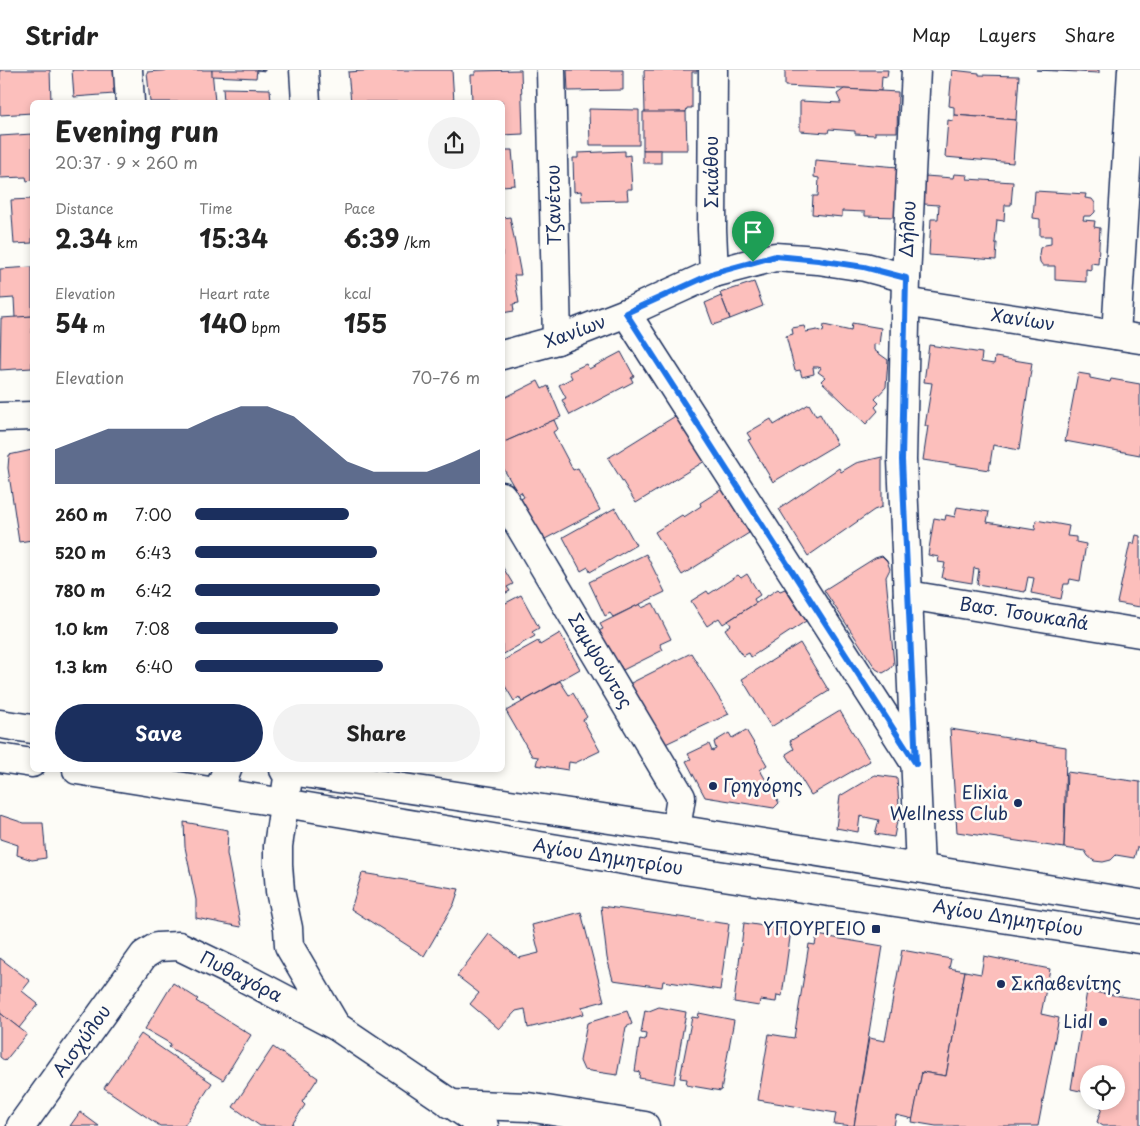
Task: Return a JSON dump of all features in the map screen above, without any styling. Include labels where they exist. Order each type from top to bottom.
[{"type":"street","points":[[128,70],[130,100]]},
{"type":"street","points":[[304,70],[306,100]]},
{"type":"street","name":"Τζανέτου","points":[[551,70],[557,340]]},
{"type":"street","name":"Σκιάθου","points":[[713,70],[712,229],[714,273]]},
{"type":"street","name":"Δήλου","points":[[916,70],[905,290],[902,460],[920,868]]},
{"type":"street","points":[[1128,337],[1132,70]]},
{"type":"street","name":"Χανίων","points":[[505,355],[557,340],[626,313],[714,273],[776,256],[864,267],[905,290],[1128,337]]},
{"type":"street","points":[[626,313],[916,764]]},
{"type":"street","points":[[0,418],[30,416]]},
{"type":"street","name":"Σαμψούντος","points":[[505,501],[681,797],[676,829]]},
{"type":"street","name":"Βασ. Τσουκαλά","points":[[908,595],[1140,633]]},
{"type":"street","points":[[0,724],[30,729]]},
{"type":"street","points":[[0,758],[30,763]]},
{"type":"street","name":"Αγίου Δημητρίου","points":[[104,772],[223,781],[284,803],[671,868],[1140,939]]},
{"type":"street","name":"Πυθαγόρα","points":[[286,772],[278,846],[278,865],[280,891],[288,928],[289,946],[336,1026]]},
{"type":"street","name":"Αγίου Δημητρίου","points":[[299,772],[676,829],[1140,904]]},
{"type":"street","name":"Πυθαγόρα","points":[[144,956],[157,947],[180,946],[241,976],[336,1026],[484,1126]]},
{"type":"street","name":"Αισχύλου","points":[[21,1126],[144,956]]},
{"type":"street","points":[[450,1104],[528,1108],[645,1126]]},
{"type":"building","points":[[0,70],[50,70],[51,100],[30,100],[30,113],[0,115]]},
{"type":"building","points":[[72,70],[117,70],[118,89],[113,89],[114,94],[74,97]]},
{"type":"building","points":[[212,70],[215,100],[150,100],[147,72]]},
{"type":"building","points":[[212,70],[257,70],[256,78],[212,76]]},
{"type":"building","points":[[452,70],[454,100],[351,100],[348,72]]},
{"type":"building","points":[[521,70],[523,134],[505,135],[505,100],[472,100],[471,75],[475,75],[475,71]]},
{"type":"building","points":[[567,70],[623,70],[623,90],[568,91]]},
{"type":"building","points":[[644,70],[697,70],[697,72],[692,72],[692,108],[687,108],[686,112],[645,113]]},
{"type":"building","points":[[785,70],[888,70],[887,77],[882,76],[881,91],[785,86]]},
{"type":"building","points":[[952,70],[979,73],[979,75],[1019,76],[1016,120],[954,115],[954,107],[949,106]]},
{"type":"building","points":[[1036,70],[1099,70],[1099,73]]},
{"type":"building","points":[[223,88],[270,89],[271,100],[224,100]]},
{"type":"building","points":[[844,89],[898,92],[897,132],[875,132],[875,135],[855,134],[855,131],[829,129],[828,133],[800,131],[800,101],[841,103],[837,94]]},
{"type":"building","points":[[589,109],[639,110],[639,145],[590,145]]},
{"type":"building","points":[[643,112],[686,112],[687,150],[643,150]]},
{"type":"building","points":[[954,115],[1016,120],[1013,163],[945,157],[948,120],[953,121]]},
{"type":"building","points":[[30,134],[30,180],[27,181],[26,177],[0,178],[0,136]]},
{"type":"building","points":[[505,150],[512,150],[515,185],[505,186]]},
{"type":"building","points":[[643,150],[661,150],[661,163],[643,163]]},
{"type":"building","points":[[625,151],[625,156],[630,155],[632,189],[627,189],[628,200],[582,201],[581,191],[574,192],[573,158],[578,158],[578,153]]},
{"type":"building","points":[[815,160],[898,167],[895,217],[865,216],[865,212],[842,211],[842,217],[812,214],[813,196],[818,196],[819,178],[814,177]]},
{"type":"building","points":[[954,174],[968,175],[967,179],[1013,182],[1011,205],[1005,205],[1004,221],[997,220],[996,260],[929,255],[931,219],[938,219],[939,205],[924,204],[925,176],[953,178]]},
{"type":"building","points":[[1035,191],[1086,194],[1085,198],[1092,199],[1095,203],[1095,212],[1091,216],[1084,216],[1083,220],[1095,221],[1094,227],[1100,228],[1098,264],[1091,263],[1091,270],[1086,269],[1086,282],[1055,280],[1055,266],[1043,266],[1040,262],[1040,248],[1051,244],[1051,236],[1040,236],[1040,219],[1033,218]]},
{"type":"building","points":[[30,199],[30,243],[14,244],[11,200]]},
{"type":"building","points":[[510,217],[521,275],[514,275],[519,303],[513,304],[514,311],[505,312],[505,218]]},
{"type":"building","points":[[30,267],[30,316],[15,318],[14,298],[0,299],[0,269]]},
{"type":"building","points":[[754,282],[763,306],[730,319],[720,293]]},
{"type":"building","points":[[721,296],[730,319],[713,325],[705,303]]},
{"type":"building","points":[[30,316],[30,368],[0,370],[1,318]]},
{"type":"building","points":[[852,323],[881,328],[879,345],[874,344],[874,350],[888,360],[886,387],[875,399],[879,403],[875,407],[878,411],[866,424],[821,381],[825,377],[818,372],[821,368],[813,367],[814,374],[802,377],[800,370],[795,371],[786,336],[793,334],[792,328],[804,326],[806,332],[817,330],[823,332],[824,325],[851,331]]},
{"type":"building","points":[[929,345],[982,353],[981,362],[994,364],[995,357],[1032,363],[1019,450],[993,445],[989,470],[923,460],[928,426],[925,426],[932,383],[924,382]]},
{"type":"building","points":[[621,352],[634,376],[631,378],[633,382],[570,415],[562,400],[566,398],[559,385],[572,378],[569,372],[586,364],[589,369]]},
{"type":"building","points":[[1078,373],[1090,375],[1090,378],[1110,382],[1111,379],[1140,384],[1140,455],[1065,441]]},
{"type":"building","points":[[538,381],[542,389],[548,386],[561,417],[505,442],[505,398]]},
{"type":"building","points":[[809,404],[816,416],[820,414],[837,444],[773,482],[748,440],[751,439],[747,433],[771,419],[774,425]]},
{"type":"building","points":[[677,415],[705,461],[636,503],[608,458]]},
{"type":"building","points":[[554,420],[558,429],[553,432],[573,470],[578,468],[600,510],[545,539],[543,534],[540,536],[521,499],[524,497],[521,492],[518,494],[505,471],[505,442]]},
{"type":"building","points":[[30,450],[30,540],[19,542],[8,468],[9,455]]},
{"type":"building","points":[[882,457],[882,507],[874,510],[808,556],[779,509],[839,468],[841,472],[856,463]]},
{"type":"building","points":[[722,489],[749,533],[682,575],[655,532],[682,515],[684,517],[701,506],[700,503]]},
{"type":"building","points":[[957,507],[989,512],[987,522],[1035,530],[1036,520],[1069,526],[1067,536],[1076,537],[1076,542],[1086,544],[1080,581],[1070,579],[1069,584],[1064,584],[1061,599],[1031,593],[1034,578],[1028,577],[1025,592],[977,584],[979,569],[974,568],[972,583],[942,578],[945,563],[938,562],[939,557],[928,555],[934,518],[945,520],[946,515],[955,517]]},
{"type":"building","points":[[615,508],[636,545],[590,572],[588,567],[581,571],[563,537]]},
{"type":"building","points":[[1136,535],[1140,536],[1140,607],[1117,603],[1130,543],[1134,544]]},
{"type":"building","points":[[646,554],[665,592],[613,617],[610,613],[605,616],[589,582]]},
{"type":"building","points":[[882,556],[887,561],[890,569],[886,577],[894,664],[883,673],[876,669],[824,590],[875,558]]},
{"type":"building","points":[[505,571],[513,584],[507,587],[510,591],[505,594]]},
{"type":"building","points":[[747,574],[760,595],[754,599],[756,603],[723,624],[719,618],[707,626],[691,601],[707,591],[709,594],[738,575],[741,578]]},
{"type":"building","points":[[778,589],[780,591],[785,589],[806,621],[751,657],[749,653],[743,656],[725,629],[731,625],[728,621]]},
{"type":"building","points":[[521,595],[539,628],[532,632],[535,636],[505,653],[505,603]]},
{"type":"building","points":[[653,603],[671,639],[660,644],[663,650],[623,670],[620,665],[614,668],[596,632],[603,629],[600,624],[640,604],[642,608]]},
{"type":"building","points":[[560,633],[580,669],[522,702],[519,697],[514,701],[505,686],[505,659],[538,641],[540,645]]},
{"type":"building","points":[[800,643],[829,691],[771,727],[742,679]]},
{"type":"building","points":[[691,653],[729,714],[657,748],[623,687]]},
{"type":"building","points":[[560,681],[569,695],[573,693],[587,717],[583,720],[600,751],[575,763],[569,762],[568,770],[536,765],[538,757],[532,756],[506,711]]},
{"type":"building","points":[[840,711],[870,761],[811,795],[786,754],[794,749],[790,741]]},
{"type":"building","points":[[950,729],[1066,747],[1064,848],[957,832]]},
{"type":"building","points":[[746,730],[767,765],[760,770],[779,803],[774,808],[705,797],[686,761],[691,759],[688,754],[709,744],[712,751],[716,749],[714,742],[729,733],[732,738]]},
{"type":"building","points":[[1067,772],[1140,782],[1140,847],[1137,847],[1134,858],[1116,855],[1111,860],[1103,862],[1094,861],[1085,851],[1064,848]]},
{"type":"building","points":[[875,775],[897,778],[900,820],[897,821],[894,837],[875,834],[879,820],[860,816],[858,832],[836,828],[840,796]]},
{"type":"building","points":[[0,815],[24,823],[43,823],[46,858],[32,860],[17,855],[18,845],[0,839]]},
{"type":"building","points":[[184,822],[228,830],[227,854],[241,927],[196,918],[196,900],[185,847]]},
{"type":"building","points":[[362,873],[459,889],[454,904],[424,956],[351,909]]},
{"type":"building","points":[[601,906],[729,924],[720,990],[663,981],[662,987],[613,980],[607,958]]},
{"type":"building","points":[[581,912],[604,1001],[582,1007],[584,1014],[528,1028],[525,1009],[516,1011],[499,1029],[470,1004],[479,993],[457,976],[489,934],[519,958],[539,953],[532,925]]},
{"type":"building","points":[[744,923],[791,930],[782,996],[777,995],[776,1002],[760,1000],[759,1006],[734,1002]]},
{"type":"building","points":[[817,935],[883,946],[854,1126],[834,1124],[836,1113],[758,1100],[769,1034],[794,1038],[809,944],[815,945]]},
{"type":"building","points":[[902,950],[951,959],[949,968],[965,971],[946,1076],[922,1072],[913,1119],[896,1115],[894,1126],[854,1126],[869,1038],[885,1041]]},
{"type":"building","points":[[984,956],[1050,969],[1041,1014],[1059,1018],[1038,1126],[936,1126],[912,1122],[922,1072],[946,1076],[965,971],[981,974]]},
{"type":"building","points":[[0,958],[30,981],[22,991],[38,1004],[19,1028],[0,1013]]},
{"type":"building","points":[[173,983],[198,999],[196,1001],[251,1035],[223,1080],[169,1047],[171,1044],[145,1029]]},
{"type":"building","points":[[1087,991],[1140,999],[1140,1126],[1103,1126],[1097,1122],[1101,1110],[1125,1110],[1125,1065],[1080,1065],[1080,1091],[1071,1089]]},
{"type":"building","points":[[659,1007],[686,1012],[674,1084],[639,1078],[640,1072],[635,1071],[640,1039],[645,1040],[646,1034],[641,1033],[645,1010],[649,1011]]},
{"type":"building","points":[[627,1011],[632,1024],[626,1027],[617,1075],[584,1070],[580,1061],[587,1023]]},
{"type":"building","points":[[0,1013],[27,1034],[5,1061],[0,1057]]},
{"type":"building","points":[[699,1013],[734,1020],[721,1091],[686,1085],[687,1079],[680,1078],[692,1017],[698,1018]]},
{"type":"building","points":[[141,1034],[212,1083],[184,1126],[160,1126],[104,1088]]},
{"type":"building","points":[[273,1047],[318,1078],[302,1102],[305,1105],[291,1126],[260,1126],[233,1107]]},
{"type":"building","points":[[80,1112],[99,1126],[70,1126]]},
{"type":"place","name":"Γρηγόρης","points":[[713,786]]},
{"type":"place","name":"Elixia Wellness Club","points":[[1018,803]]},
{"type":"place","name":"ΥΠΟΥΡΓΕΙΟ","points":[[876,929]]},
{"type":"place","name":"Σκλαβενίτης","points":[[1001,984]]},
{"type":"place","name":"Lidl","points":[[1103,1022]]},
{"type":"route","points":[[776,256],[818,260],[864,267],[906,278],[902,460],[916,764],[626,313],[714,273],[753,262],[776,256]]}]
